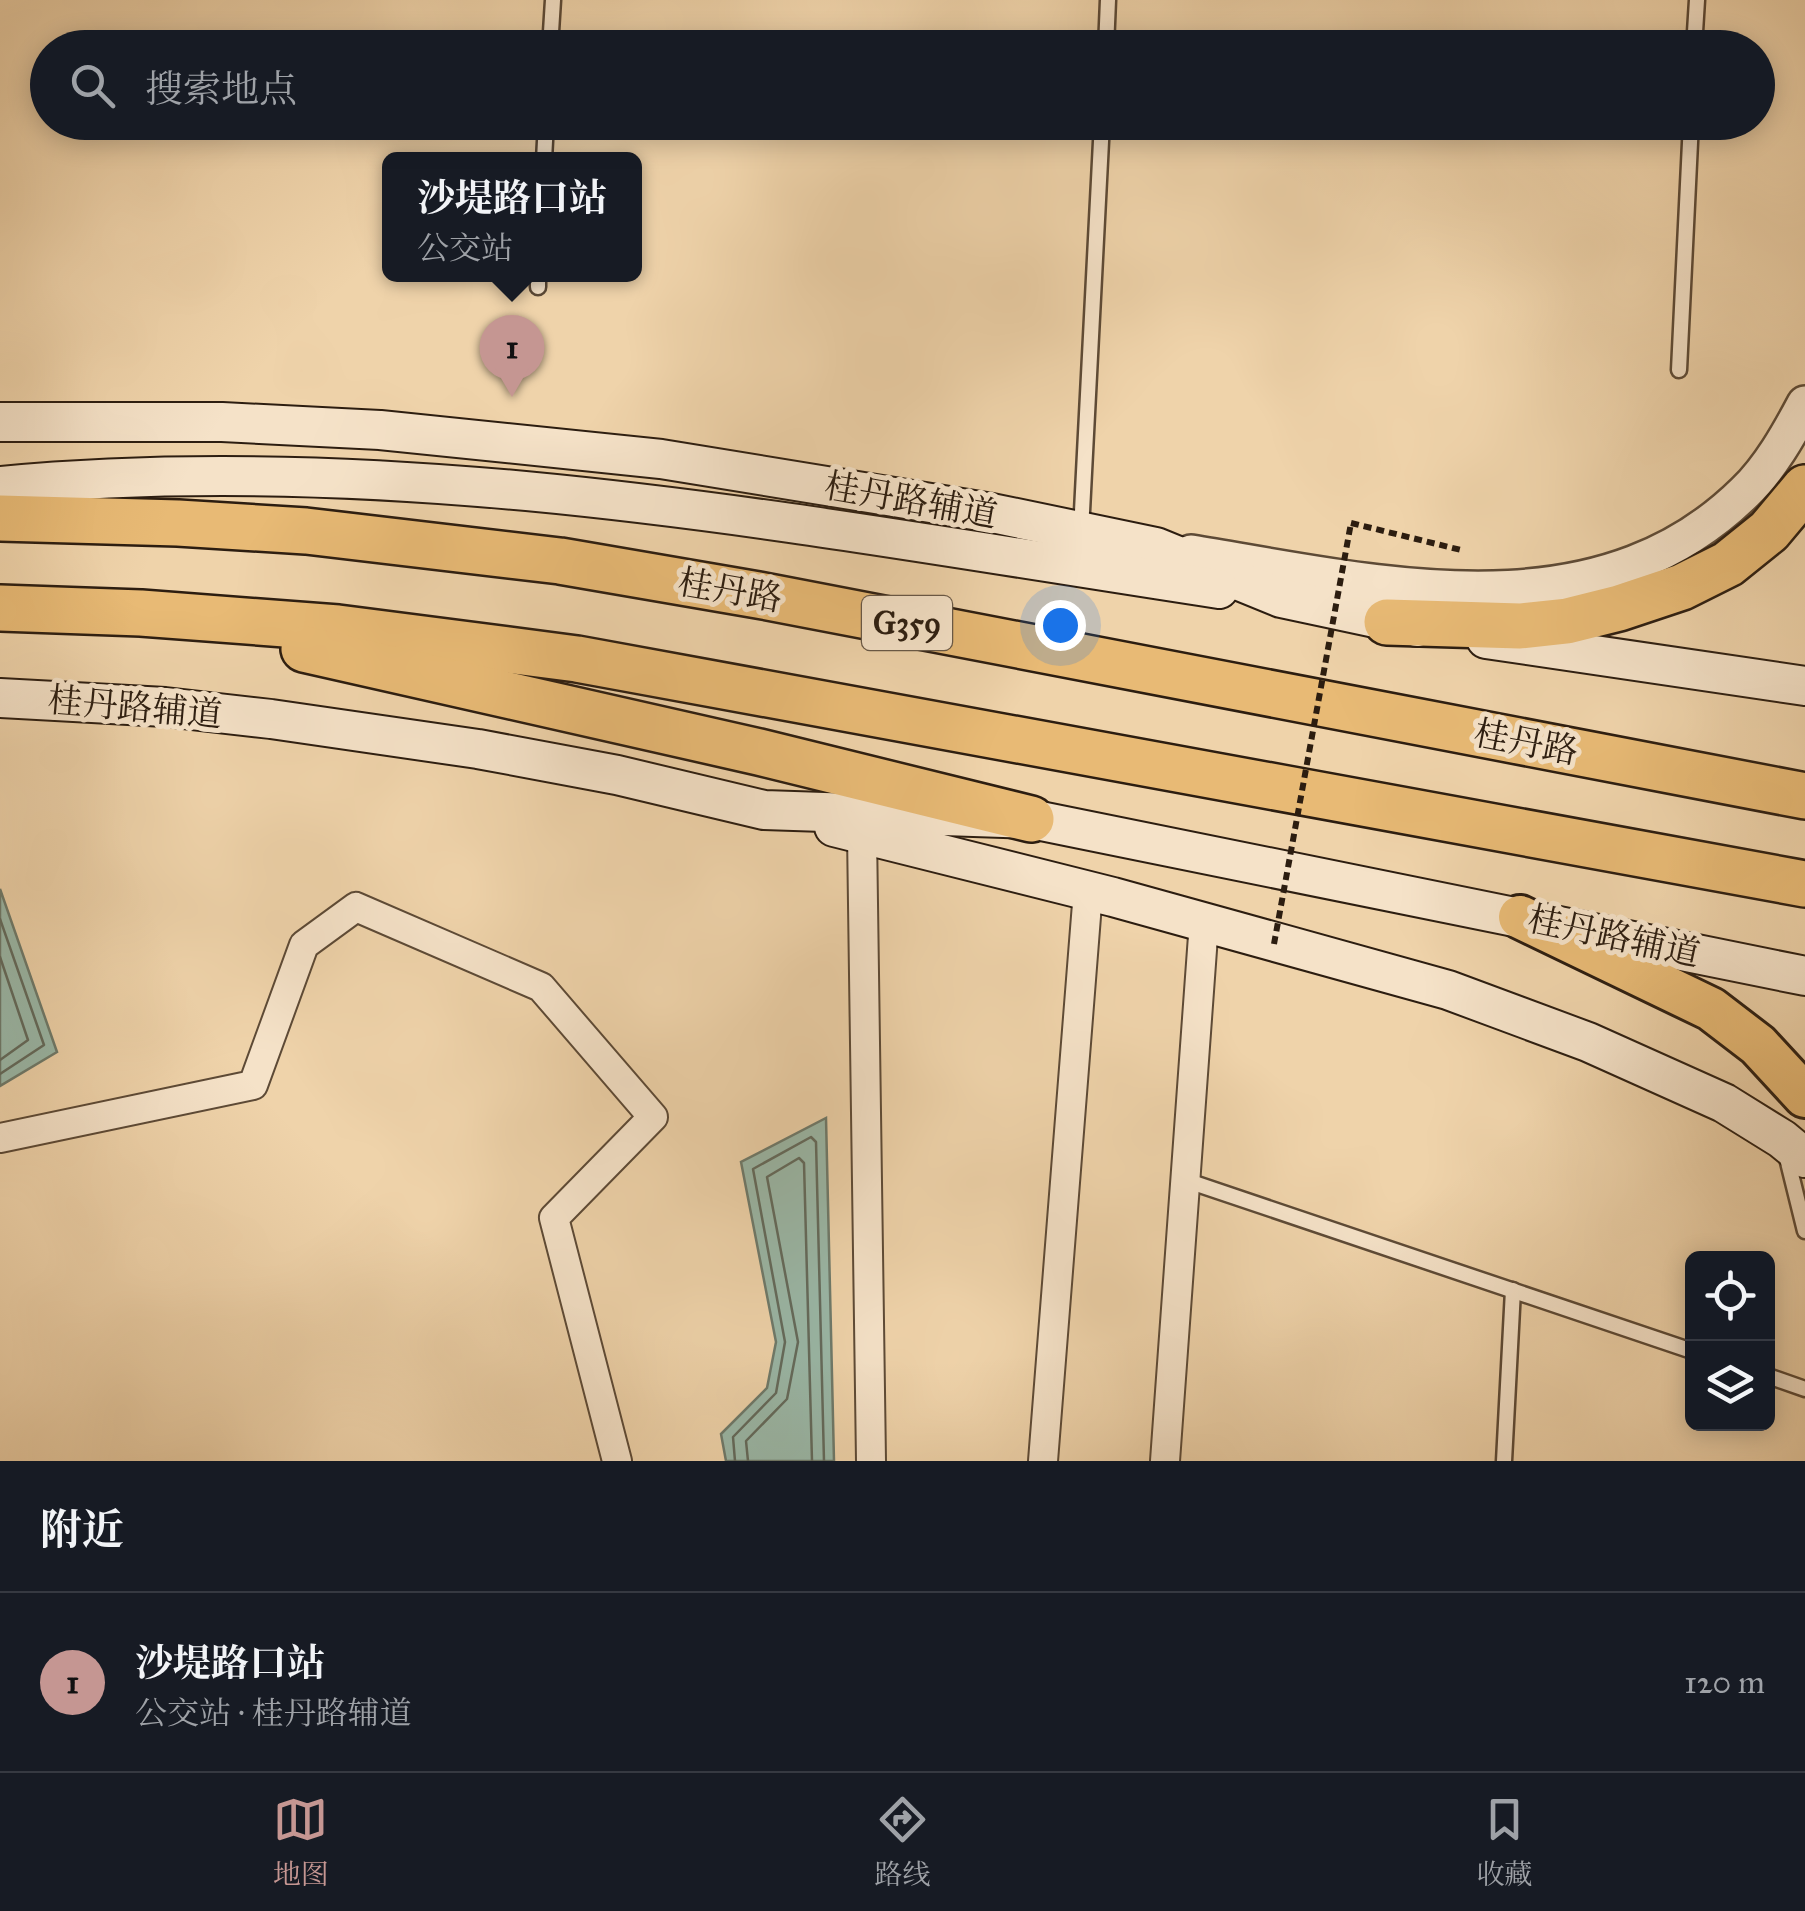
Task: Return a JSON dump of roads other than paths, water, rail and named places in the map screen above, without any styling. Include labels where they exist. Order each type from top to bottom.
[{"type":"highway","points":[[1387,622],[1520,626],[1567,621],[1618,608],[1682,587],[1728,564],[1769,531],[1805,488]]},
{"type":"highway","name":"桂丹路","points":[[0,518],[178,522],[306,531],[560,561],[758,594],[1805,796]]},
{"type":"highway","points":[[0,608],[141,612],[374,632],[595,662],[1805,884]]},
{"type":"highway","points":[[141,612],[759,752],[1032,819]]},
{"type":"main road","name":"桂丹路辅道","points":[[0,422],[241,423],[380,430],[541,444],[805,481],[1156,547],[1281,598],[1387,622],[1805,686]]},
{"type":"main road","points":[[0,486],[160,476],[508,487],[668,505],[1281,598]]},
{"type":"main road","name":"桂丹路辅道","points":[[0,698],[164,707],[478,749],[764,810],[1032,819],[1805,976]]},
{"type":"main road","points":[[764,810],[1088,891],[1448,990],[1588,1042],[1724,1102],[1794,1148]]},
{"type":"main road","points":[[1520,917],[1711,1009],[1758,1044],[1805,1096]]},
{"type":"street","points":[[1156,547],[1399,586],[1468,591],[1570,582],[1660,555],[1706,525],[1747,491],[1786,440],[1805,404]]},
{"type":"street","points":[[862,834],[871,1461]]},
{"type":"street","points":[[1043,1461],[1088,891]]},
{"type":"street","points":[[0,1138],[253,1085],[304,945],[356,907],[541,988],[652,1117],[554,1218],[617,1461]]},
{"type":"street","points":[[1164,1461],[1204,922]]},
{"type":"lane","points":[[551,30],[553,0]]},
{"type":"lane","points":[[1107,30],[1108,0]]},
{"type":"lane","points":[[1695,30],[1697,0]]},
{"type":"lane","points":[[1081,532],[1101,140]]},
{"type":"lane","points":[[1679,370],[1690,140]]},
{"type":"lane","points":[[1794,1148],[1805,1231]]},
{"type":"lane","points":[[1185,1180],[1685,1349]]},
{"type":"lane","points":[[1504,1461],[1513,1290]]},
{"type":"lane","points":[[1775,1378],[1805,1389]]},
{"type":"water","points":[[0,889],[57,1052],[0,1086]]},
{"type":"water","points":[[826,1118],[834,1461],[726,1461],[721,1434],[767,1388],[776,1342],[741,1162]]},
{"type":"place","name":"沙堤路口站","points":[[512,397]]}]
